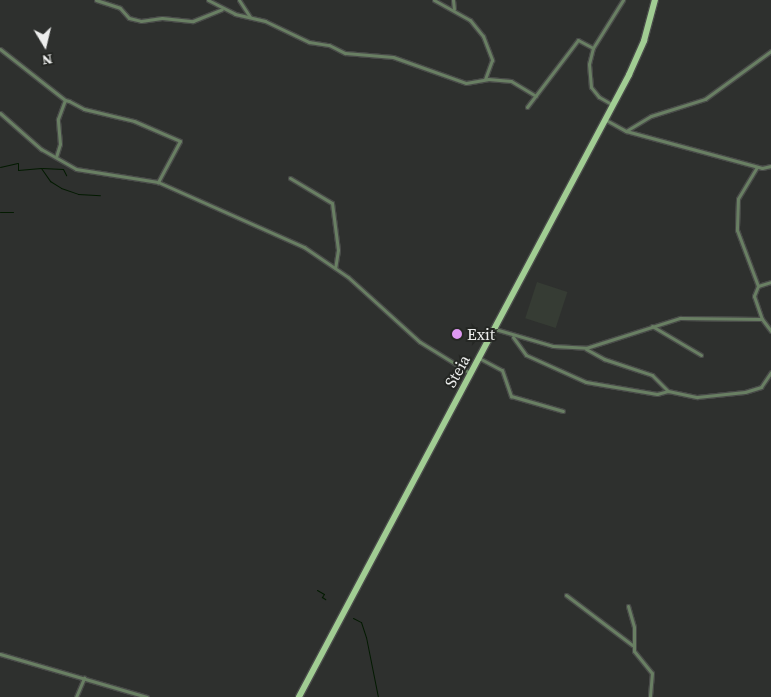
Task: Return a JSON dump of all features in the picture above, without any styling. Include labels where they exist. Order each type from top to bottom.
[{"type":"main road","name":"Steia","points":[[299,697],[606,120],[644,41],[655,0]]},
{"type":"street","points":[[96,0],[120,8],[129,18],[141,21],[162,18],[192,20],[222,9]]},
{"type":"street","points":[[208,0],[222,9],[345,53],[393,57],[466,83],[485,79],[510,81],[536,96]]},
{"type":"street","points":[[239,0],[250,18]]},
{"type":"street","points":[[434,0],[454,9],[474,24],[484,39],[492,60],[485,79]]},
{"type":"street","points":[[453,0],[454,9]]},
{"type":"street","points":[[613,105],[599,97],[589,82],[593,48],[623,0]]},
{"type":"street","points":[[527,107],[578,40],[593,48]]},
{"type":"street","points":[[0,49],[65,100],[84,109],[165,132],[180,141],[158,182]]},
{"type":"street","points":[[626,131],[651,116],[706,99],[771,51]]},
{"type":"street","points":[[56,157],[60,144],[58,119],[65,100]]},
{"type":"street","points":[[0,113],[56,157],[83,171],[158,182],[298,244],[335,268],[420,342],[471,373]]},
{"type":"street","points":[[606,120],[626,131],[757,166],[771,166]]},
{"type":"street","points":[[757,166],[738,199],[737,230],[758,286],[754,296],[762,319],[771,331]]},
{"type":"street","points":[[290,178],[332,203],[338,250],[335,268]]},
{"type":"street","points":[[758,286],[771,282]]},
{"type":"street","points":[[494,329],[513,337],[553,346],[586,348],[652,325],[680,318],[762,319]]},
{"type":"street","points":[[652,325],[701,355]]},
{"type":"street","points":[[513,337],[526,355],[586,382],[660,395],[668,391]]},
{"type":"street","points":[[586,348],[604,359],[652,375],[668,391],[694,397],[746,392],[762,387],[771,372]]},
{"type":"street","points":[[479,358],[502,370],[511,396],[563,411]]},
{"type":"street","points":[[566,595],[632,646],[637,656],[652,673],[650,697]]},
{"type":"street","points":[[628,606],[634,627],[632,646]]},
{"type":"street","points":[[0,654],[148,697]]},
{"type":"street","points":[[76,697],[84,678]]},
{"type":"shaded area","points":[[537,282],[567,292],[556,328],[525,318]]},
{"type":"waterway","points":[[0,167],[18,163],[18,170],[41,168],[50,181],[61,188],[78,194],[100,195]]},
{"type":"waterway","points":[[42,168],[63,169],[66,175]]},
{"type":"waterway","points":[[0,212],[13,212]]},
{"type":"waterway","points":[[317,590],[324,594],[322,597],[325,599]]},
{"type":"waterway","points":[[353,618],[361,622],[366,637],[378,697]]},
{"type":"place","name":"Exit","points":[[457,334]]}]
